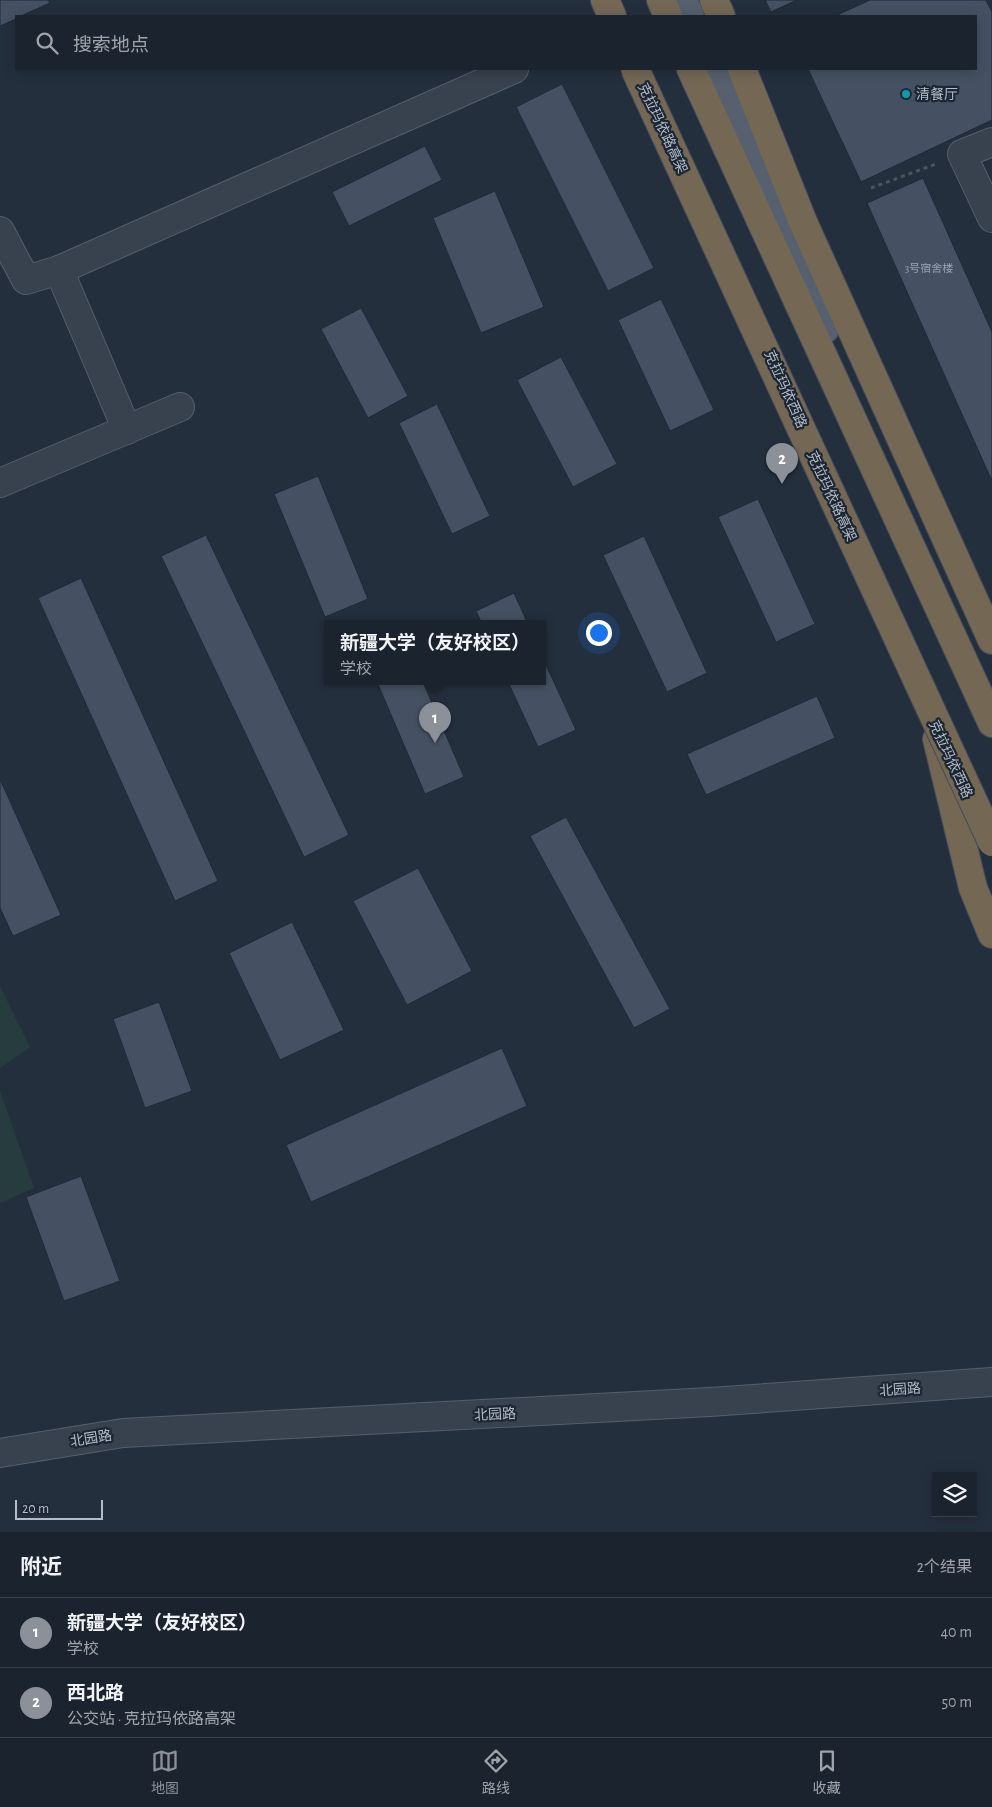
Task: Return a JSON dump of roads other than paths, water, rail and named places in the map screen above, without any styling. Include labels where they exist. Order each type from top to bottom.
[{"type":"highway","points":[[606,0],[614,15]]},
{"type":"highway","points":[[661,0],[668,15]]},
{"type":"highway","points":[[714,0],[721,15]]},
{"type":"highway","name":"克拉玛依路高架","points":[[635,70],[992,842]]},
{"type":"highway","points":[[691,70],[992,723]]},
{"type":"highway","points":[[742,70],[803,222],[992,640]]},
{"type":"highway","points":[[933,721],[973,888],[992,934]]},
{"type":"main road","points":[[683,0],[690,15]]},
{"type":"main road","name":"克拉玛依西路","points":[[641,70],[676,142],[933,721],[992,846]]},
{"type":"main road","points":[[712,70],[992,708]]},
{"type":"street","points":[[0,231],[26,280],[59,270],[512,70]]},
{"type":"street","points":[[992,142],[962,154],[992,218]]},
{"type":"street","points":[[59,270],[127,430]]},
{"type":"street","points":[[0,483],[180,407]]},
{"type":"street","name":"北园路","points":[[0,1453],[123,1434],[710,1402],[992,1382]]},
{"type":"place","name":"清餐厅","points":[[906,94]]},
{"type":"place","name":"西北路","points":[[782,484]]},
{"type":"place","name":"新疆大学（友好校区）","points":[[435,743]]}]
